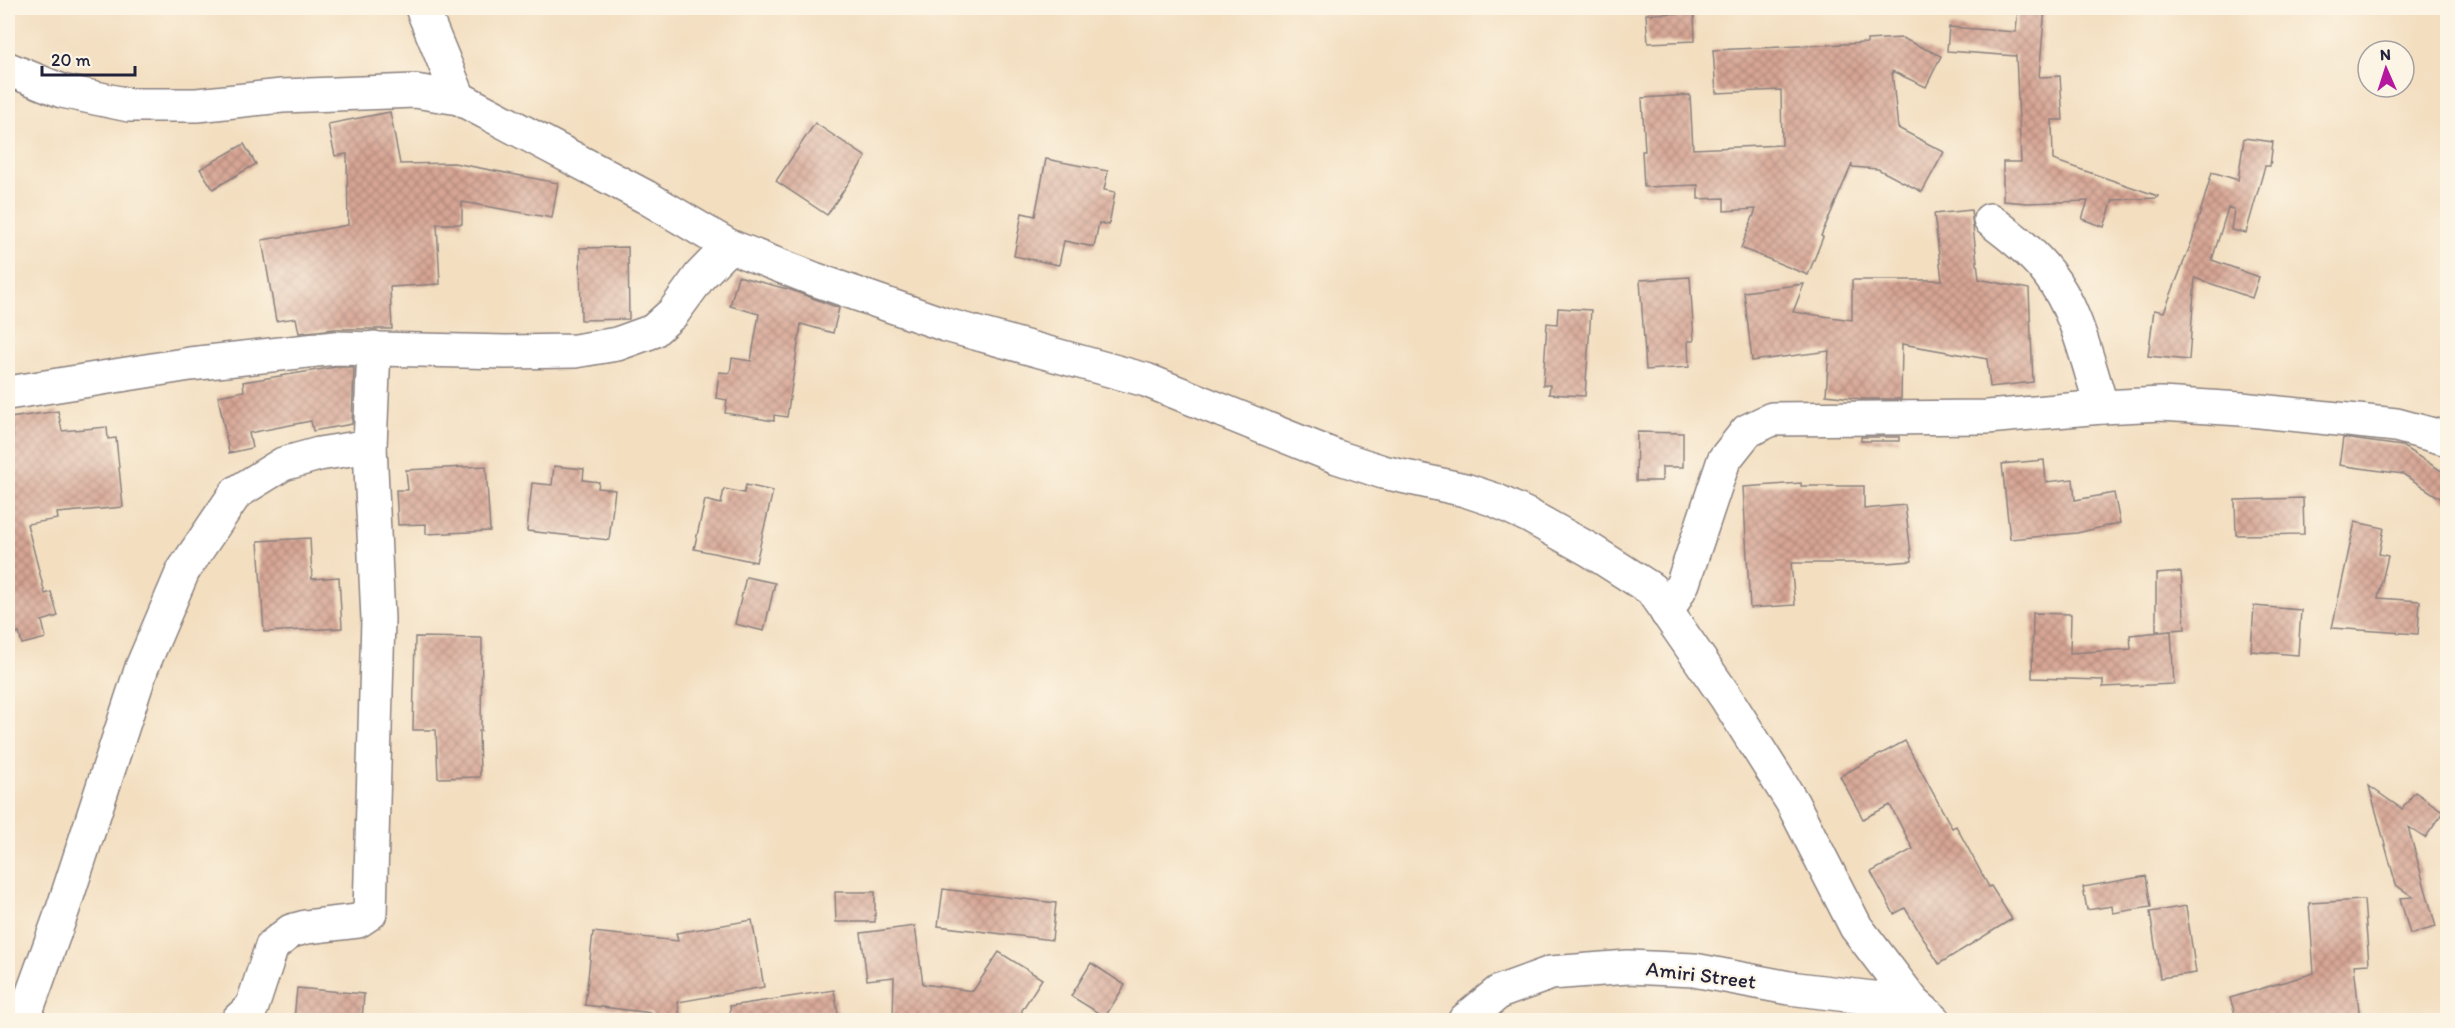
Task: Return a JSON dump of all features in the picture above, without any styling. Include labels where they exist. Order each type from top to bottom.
[{"type":"street","points":[[422,8],[459,98]]},
{"type":"street","points":[[8,69],[62,91],[129,105],[197,105],[282,96],[415,91],[459,98],[646,198],[729,246],[814,279],[946,325],[1146,380],[1336,457],[1383,472],[1465,490],[1495,500],[1528,516],[1590,550],[1651,589],[1725,696],[1792,802],[1856,927],[1924,1012]]},
{"type":"street","points":[[1990,220],[2036,259],[2050,274],[2065,298],[2102,407]]},
{"type":"street","points":[[8,393],[190,364],[335,348],[575,351],[617,344],[653,331],[673,313],[700,276],[729,246]]},
{"type":"street","points":[[238,1020],[252,1007],[272,946],[291,931],[358,921],[370,913],[378,619],[370,446],[374,348]]},
{"type":"street","points":[[1667,613],[1683,583],[1724,460],[1746,431],[1772,418],[1987,417],[2161,404],[2241,409],[2396,425],[2448,439]]},
{"type":"street","points":[[23,1020],[63,909],[141,667],[183,571],[236,493],[283,464],[319,454],[370,446]]},
{"type":"street","name":"Amiri Street","points":[[1465,1020],[1499,992],[1551,973],[1628,967],[1694,970],[1924,1012]]},
{"type":"building","points":[[2018,8],[2045,8],[2039,77],[2060,76],[2063,120],[2052,120],[2053,160],[2158,196],[2157,198],[2113,200],[2104,227],[2082,219],[2088,201],[2027,203],[2003,201],[2003,162],[2021,162],[2016,56],[1947,51],[1949,27],[2016,32]]},
{"type":"building","points":[[1694,13],[1695,41],[1648,43],[1646,14]]},
{"type":"building","points":[[1902,38],[1941,56],[1926,87],[1892,71],[1898,128],[1944,152],[1922,192],[1878,169],[1852,167],[1852,164],[1821,236],[1823,237],[1808,275],[1741,248],[1756,209],[1724,211],[1724,198],[1698,199],[1698,185],[1644,187],[1642,151],[1645,151],[1642,98],[1690,95],[1693,149],[1782,145],[1781,90],[1716,93],[1713,50],[1867,43],[1867,40]]},
{"type":"building","points":[[390,112],[400,164],[454,163],[558,183],[552,218],[462,202],[462,224],[437,224],[440,284],[390,287],[392,329],[335,329],[299,333],[296,318],[276,321],[262,240],[348,225],[347,154],[335,156],[328,124]]},
{"type":"building","points":[[815,123],[866,157],[827,215],[776,181]]},
{"type":"building","points":[[2244,138],[2273,142],[2270,166],[2265,166],[2246,233],[2231,230],[2234,209],[2228,208],[2212,260],[2259,277],[2252,298],[2195,278],[2189,360],[2148,356],[2154,310],[2164,312],[2192,241],[2212,172],[2238,180]]},
{"type":"building","points":[[244,144],[256,164],[213,189],[200,169]]},
{"type":"building","points":[[1046,159],[1108,171],[1104,190],[1115,192],[1109,225],[1099,223],[1094,247],[1064,241],[1059,265],[1014,256],[1022,213],[1035,216]]},
{"type":"building","points":[[1971,210],[1979,279],[2029,289],[2033,382],[1990,387],[1987,359],[1902,344],[1901,399],[1861,399],[1826,395],[1829,351],[1752,361],[1744,292],[1804,284],[1793,312],[1852,320],[1852,280],[1942,280],[1934,214]]},
{"type":"building","points":[[628,247],[629,319],[581,320],[580,248]]},
{"type":"building","points":[[738,276],[791,290],[839,308],[833,333],[801,324],[787,417],[774,415],[774,421],[725,413],[727,400],[716,398],[719,372],[730,373],[732,358],[751,361],[759,314],[730,306]]},
{"type":"building","points":[[1690,277],[1694,341],[1688,341],[1689,367],[1646,370],[1640,280]]},
{"type":"building","points":[[1558,308],[1591,310],[1585,396],[1549,394],[1550,385],[1543,385],[1547,323],[1557,324]]},
{"type":"building","points":[[336,367],[354,367],[352,424],[313,431],[311,421],[249,433],[252,448],[229,453],[218,396],[244,391],[243,382]]},
{"type":"building","points":[[58,411],[62,431],[107,427],[108,439],[116,438],[123,507],[57,513],[58,519],[27,524],[45,594],[51,592],[58,616],[42,621],[46,638],[22,644],[19,633],[8,636],[8,437],[13,436],[10,418]]},
{"type":"building","points":[[1637,432],[1683,433],[1683,467],[1662,467],[1662,481],[1636,481]]},
{"type":"building","points":[[1861,437],[1899,437],[1899,441],[1861,441]]},
{"type":"building","points":[[2343,438],[2402,446],[2448,475],[2448,503],[2403,474],[2339,465]]},
{"type":"building","points":[[2044,460],[2046,482],[2073,479],[2075,500],[2114,493],[2120,523],[2077,533],[2010,539],[2002,464]]},
{"type":"building","points":[[486,466],[490,531],[426,534],[426,524],[398,525],[396,490],[408,490],[406,470]]},
{"type":"building","points":[[554,466],[584,469],[583,480],[599,482],[598,488],[615,490],[609,540],[527,531],[532,483],[552,485]]},
{"type":"building","points":[[1801,483],[1801,486],[1864,486],[1864,509],[1905,505],[1912,561],[1791,563],[1795,605],[1750,608],[1743,487]]},
{"type":"building","points":[[746,485],[773,491],[756,562],[694,549],[705,500],[721,504],[724,489],[744,493]]},
{"type":"building","points":[[2303,498],[2304,534],[2236,535],[2235,500]]},
{"type":"building","points":[[2355,522],[2384,528],[2379,554],[2388,556],[2378,598],[2420,601],[2418,634],[2332,628]]},
{"type":"building","points":[[310,538],[312,579],[339,577],[342,628],[264,632],[258,541]]},
{"type":"building","points":[[2181,572],[2185,629],[2156,631],[2156,574]]},
{"type":"building","points":[[746,577],[775,583],[764,631],[735,624]]},
{"type":"building","points":[[2254,606],[2301,610],[2298,655],[2251,651]]},
{"type":"building","points":[[2033,613],[2071,614],[2070,653],[2131,649],[2130,635],[2171,631],[2174,684],[2103,687],[2103,680],[2032,678]]},
{"type":"building","points":[[415,637],[482,638],[480,777],[438,778],[436,730],[413,730]]},
{"type":"building","points":[[1905,741],[1952,828],[1956,826],[1989,887],[1991,886],[2012,919],[1939,964],[1905,908],[1894,914],[1871,872],[1913,849],[1890,805],[1863,819],[1840,776]]},
{"type":"building","points":[[2369,786],[2402,809],[2415,792],[2444,812],[2425,838],[2408,827],[2436,927],[2410,934],[2400,898],[2413,897],[2396,885]]},
{"type":"building","points":[[2146,876],[2151,907],[2113,913],[2112,906],[2087,910],[2083,887]]},
{"type":"building","points":[[943,889],[1056,903],[1052,940],[938,926]]},
{"type":"building","points":[[835,892],[875,892],[875,922],[836,922]]},
{"type":"building","points":[[2364,900],[2369,964],[2354,965],[2360,1020],[2237,1020],[2230,998],[2314,973],[2309,903]]},
{"type":"building","points":[[2186,906],[2196,973],[2160,978],[2150,912]]},
{"type":"building","points":[[752,920],[764,987],[678,1002],[680,1020],[652,1020],[652,1013],[585,1005],[593,932],[678,941],[676,933]]},
{"type":"building","points":[[915,926],[923,984],[973,991],[999,952],[1042,979],[1022,1010],[1021,1020],[893,1020],[894,977],[867,980],[861,933]]},
{"type":"building","points":[[1091,963],[1125,985],[1105,1017],[1071,996]]},
{"type":"building","points":[[297,988],[364,994],[362,1020],[294,1020]]},
{"type":"building","points":[[834,990],[839,1020],[731,1020],[730,1006]]}]
